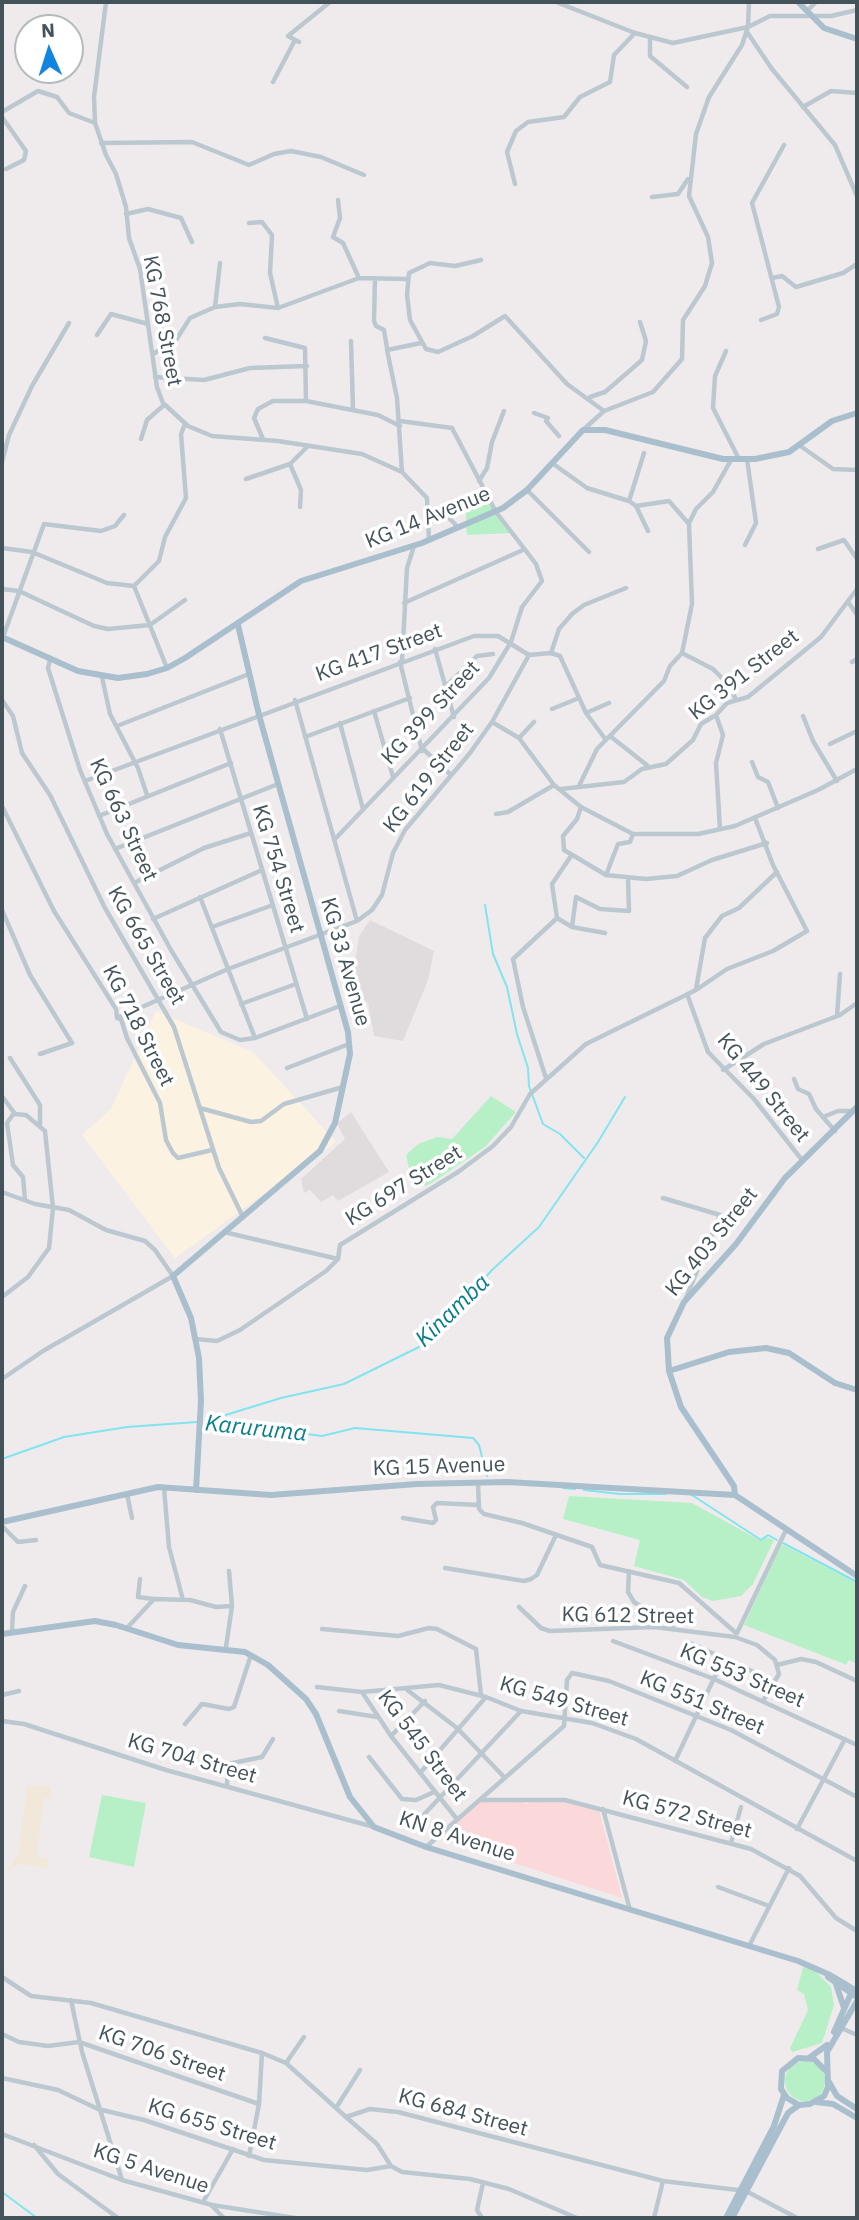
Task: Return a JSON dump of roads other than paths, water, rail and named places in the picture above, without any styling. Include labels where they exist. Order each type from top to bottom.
[{"type":"main road","points":[[798,2],[808,14],[837,35],[857,39]]},
{"type":"main road","points":[[583,430],[605,430],[739,459],[778,457],[832,421],[857,413]]},
{"type":"main road","name":"KG 14 Avenue","points":[[2,637],[50,660],[102,677],[132,677],[167,668],[238,625],[301,581],[414,546],[496,512],[527,490],[583,430]]},
{"type":"main road","name":"KG 33 Avenue","points":[[173,1276],[320,1151],[335,1123],[349,1063],[350,1044],[259,715],[238,625]]},
{"type":"main road","name":"KG 403 Street","points":[[735,1495],[734,1486],[681,1407],[669,1371],[666,1341],[684,1302],[802,1160],[836,1131],[856,1109]]},
{"type":"main road","points":[[173,1276],[196,1339],[201,1401],[197,1490]]},
{"type":"main road","points":[[669,1371],[729,1352],[766,1348],[789,1353],[835,1383],[857,1390]]},
{"type":"main road","name":"KG 15 Avenue","points":[[2,1524],[127,1493],[164,1488],[271,1495],[478,1482],[735,1495]]},
{"type":"main road","points":[[735,1495],[857,1576]]},
{"type":"main road","name":"KN 8 Avenue","points":[[2,1634],[95,1621],[178,1645],[226,1647],[251,1654],[279,1674],[306,1699],[316,1714],[350,1797],[374,1827],[426,1847],[819,1969],[855,1995]]},
{"type":"main road","name":"KN 8 Avenue","points":[[819,1969],[836,1984],[855,1995]]},
{"type":"main road","points":[[836,1984],[844,2008]]},
{"type":"main road","points":[[816,2102],[826,2092],[827,2052],[840,2027],[844,2008],[855,1995]]},
{"type":"main road","points":[[809,2058],[829,2042],[855,2011],[855,1995]]},
{"type":"main road","points":[[732,2218],[783,2106],[784,2095],[780,2083],[786,2066],[798,2058],[809,2058],[821,2064],[837,2096],[857,2109]]},
{"type":"main road","points":[[784,2095],[799,2105]]},
{"type":"main road","points":[[726,2218],[782,2124],[799,2105],[816,2102],[833,2104],[857,2118]]},
{"type":"street","name":"KG 768 Street","points":[[106,2],[93,106],[95,123],[101,143],[117,174],[127,214],[129,238],[140,269],[155,377],[164,405],[185,424],[220,438],[262,439],[362,454],[402,472],[423,492],[430,510]]},
{"type":"street","points":[[273,82],[297,41],[288,36],[330,2]]},
{"type":"street","points":[[556,2],[635,33],[673,43],[747,29],[775,15],[857,10]]},
{"type":"street","points":[[583,430],[604,411],[653,392],[682,359],[683,320],[705,286],[712,263],[708,237],[692,207],[690,176],[696,134],[704,108],[747,29],[749,2]]},
{"type":"street","points":[[808,14],[816,2]]},
{"type":"street","points":[[747,29],[772,69],[841,155],[857,196]]},
{"type":"street","points":[[516,184],[507,152],[516,131],[528,122],[564,117],[580,97],[610,82],[614,55],[635,33]]},
{"type":"street","points":[[650,38],[650,56],[687,87]]},
{"type":"street","points":[[2,112],[38,91],[57,97],[69,113],[95,123]]},
{"type":"street","points":[[803,107],[831,91],[856,94]]},
{"type":"street","points":[[2,117],[26,151],[24,160],[6,169]]},
{"type":"street","points":[[101,143],[192,142],[249,165],[274,154],[291,151],[321,157],[364,175]]},
{"type":"street","points":[[761,320],[779,311],[752,203],[784,145]]},
{"type":"street","points":[[652,197],[678,194],[690,176]]},
{"type":"street","points":[[338,200],[340,218],[333,237],[343,243],[359,278]]},
{"type":"street","points":[[127,214],[148,209],[181,218],[192,242]]},
{"type":"street","points":[[249,223],[262,222],[272,235],[270,273],[278,308]]},
{"type":"street","points":[[481,260],[455,267],[430,262],[411,270],[406,279],[410,320],[421,343],[429,351],[438,352],[473,336],[505,316],[567,384],[589,397],[604,411]]},
{"type":"street","points":[[215,307],[220,263]]},
{"type":"street","points":[[772,278],[782,276],[796,287],[843,273],[857,264]]},
{"type":"street","points":[[153,354],[176,340],[194,315],[215,307],[240,304],[278,308],[359,278],[406,279]]},
{"type":"street","points":[[375,278],[374,321],[376,326],[384,330],[400,424],[402,472]]},
{"type":"street","points":[[97,335],[110,314],[148,324]]},
{"type":"street","points":[[589,397],[605,392],[642,360],[646,341],[640,322]]},
{"type":"street","points":[[2,462],[9,435],[32,386],[69,323]]},
{"type":"street","points":[[265,338],[304,346],[307,366],[306,401]]},
{"type":"street","points":[[351,341],[353,409]]},
{"type":"street","points":[[387,348],[421,343]]},
{"type":"street","points":[[726,351],[715,376],[713,408],[739,459],[756,523],[745,545]]},
{"type":"street","points":[[155,377],[204,380],[250,368],[307,366]]},
{"type":"street","points":[[262,439],[254,418],[258,409],[273,401],[306,401],[353,409],[389,418],[400,424]]},
{"type":"street","points":[[141,439],[147,420],[164,405]]},
{"type":"street","points":[[479,481],[487,468],[492,442],[504,411]]},
{"type":"street","points":[[534,413],[548,418],[546,421],[559,436]]},
{"type":"street","points":[[134,586],[159,561],[164,537],[186,498],[187,477],[181,434],[185,424]]},
{"type":"street","name":"KG 399 Street","points":[[335,839],[393,777],[454,718],[489,678],[511,642],[522,607],[542,581],[540,570],[496,512],[451,426],[400,424]]},
{"type":"street","points":[[799,445],[833,469],[857,470]]},
{"type":"street","points":[[246,479],[289,464],[308,446]]},
{"type":"street","points":[[629,501],[644,453]]},
{"type":"street","points":[[579,786],[589,761],[664,681],[670,666],[682,653],[692,604],[689,524],[696,509],[739,459]]},
{"type":"street","points":[[552,463],[593,491],[629,501],[636,506],[648,531]]},
{"type":"street","points":[[289,464],[302,490],[300,507]]},
{"type":"street","points":[[527,490],[589,552]]},
{"type":"street","points":[[636,506],[669,501],[689,524]]},
{"type":"street","points":[[429,540],[430,510],[449,518],[458,528]]},
{"type":"street","points":[[2,637],[44,524],[101,531],[115,526],[124,514]]},
{"type":"street","points":[[818,549],[844,540],[857,559]]},
{"type":"street","points":[[414,546],[407,568],[401,661],[423,750],[451,775]]},
{"type":"street","points":[[2,548],[32,552],[107,583],[134,586]]},
{"type":"street","points":[[404,603],[523,550]]},
{"type":"street","points":[[134,586],[167,668]]},
{"type":"street","points":[[551,653],[559,629],[572,614],[584,605],[626,588]]},
{"type":"street","points":[[2,589],[19,591],[100,628],[150,625],[185,600]]},
{"type":"street","name":"KG 391 Street","points":[[560,789],[624,782],[649,767],[666,764],[693,740],[701,724],[716,715],[727,703],[748,696],[821,636],[849,603],[857,589]]},
{"type":"street","points":[[849,603],[857,615]]},
{"type":"street","name":"KG 417 Street","points":[[85,781],[435,649],[483,634],[511,642]]},
{"type":"street","points":[[511,642],[529,654],[551,653],[560,656],[586,713],[608,738],[649,767]]},
{"type":"street","points":[[435,649],[454,718]]},
{"type":"street","points":[[682,653],[713,669],[729,685],[736,700]]},
{"type":"street","points":[[445,687],[477,656],[493,654]]},
{"type":"street","name":"KG 619 Street","points":[[117,1018],[191,985],[357,921],[378,902],[393,853],[405,830],[492,722],[529,654]]},
{"type":"street","name":"KG 663 Street","points":[[50,660],[48,668],[85,781],[115,849],[153,919],[221,1032],[240,1041],[256,1038]]},
{"type":"street","points":[[117,726],[249,674]]},
{"type":"street","points":[[102,677],[106,702],[135,761],[147,795]]},
{"type":"street","points":[[305,737],[410,698]]},
{"type":"street","points":[[552,709],[579,698]]},
{"type":"street","name":"KG 665 Street","points":[[2,700],[13,716],[22,753],[50,794],[105,908],[174,1027],[212,1150],[243,1217]]},
{"type":"street","points":[[296,700],[357,921]]},
{"type":"street","points":[[586,713],[609,703]]},
{"type":"street","points":[[374,711],[393,777]]},
{"type":"street","points":[[716,715],[723,735],[716,763],[720,829]]},
{"type":"street","points":[[803,716],[813,741],[837,780]]},
{"type":"street","points":[[492,722],[497,722],[519,738],[554,785],[581,807],[633,834],[698,834],[720,829],[778,808],[857,769]]},
{"type":"street","points":[[519,738],[534,722]]},
{"type":"street","points":[[340,723],[363,809]]},
{"type":"street","name":"KG 754 Street","points":[[220,729],[307,1019]]},
{"type":"street","points":[[830,744],[857,731]]},
{"type":"street","points":[[752,762],[758,777],[768,782],[778,808]]},
{"type":"street","points":[[99,816],[231,763]]},
{"type":"street","points":[[115,849],[278,785]]},
{"type":"street","points":[[496,814],[512,810],[554,785]]},
{"type":"street","name":"KG 718 Street","points":[[2,806],[54,911],[116,1009],[117,1018],[121,1019],[127,1038],[160,1102],[166,1140],[175,1156],[212,1150]]},
{"type":"street","points":[[581,807],[562,841],[564,850],[606,876],[646,879],[677,876],[712,860],[767,843]]},
{"type":"street","points":[[696,990],[705,938],[722,916],[739,908],[776,872],[767,843],[755,818]]},
{"type":"street","points":[[134,883],[204,848],[251,833]]},
{"type":"street","points":[[606,876],[618,844],[630,842],[633,834]]},
{"type":"street","points":[[557,918],[552,884],[571,856]]},
{"type":"street","points":[[153,919],[262,870]]},
{"type":"street","name":"KG 697 Street","points":[[196,1339],[216,1341],[228,1338],[326,1271],[338,1259],[340,1245],[447,1180],[493,1146],[511,1127],[525,1100],[586,1044],[687,995],[727,969],[773,951],[807,931],[776,872]]},
{"type":"street","points":[[572,927],[576,897],[600,909],[629,910],[628,877]]},
{"type":"street","points":[[200,897],[256,1038],[340,1006]]},
{"type":"street","points":[[212,927],[273,905]]},
{"type":"street","points":[[2,910],[31,978],[72,1043],[40,1054]]},
{"type":"street","points":[[557,918],[572,927],[605,933]]},
{"type":"street","points":[[546,1078],[523,1007],[513,959],[557,918]]},
{"type":"street","points":[[837,1016],[840,974]]},
{"type":"street","points":[[241,1004],[296,984]]},
{"type":"street","name":"KG 449 Street","points":[[687,995],[705,1047],[723,1070],[754,1099],[802,1160]]},
{"type":"street","points":[[723,1070],[764,1044],[837,1016],[857,1003]]},
{"type":"street","points":[[287,1068],[350,1044]]},
{"type":"street","points":[[2,1297],[28,1277],[49,1248],[53,1208],[47,1140],[40,1124],[40,1105],[10,1058]]},
{"type":"street","points":[[794,1079],[798,1089],[809,1094],[823,1117],[836,1131]]},
{"type":"street","points":[[199,1108],[227,1117],[261,1121],[284,1104],[343,1087]]},
{"type":"street","points":[[2,1096],[14,1113]]},
{"type":"street","points":[[823,1117],[856,1109]]},
{"type":"street","points":[[14,1113],[23,1113],[40,1124]]},
{"type":"street","points":[[14,1113],[7,1123],[13,1167],[23,1177],[25,1200]]},
{"type":"street","points":[[2,1192],[53,1208],[69,1210],[106,1230],[145,1241],[155,1250],[173,1276],[43,1351],[2,1379]]},
{"type":"street","points":[[663,1198],[720,1215],[684,1302]]},
{"type":"street","points":[[224,1232],[338,1259]]},
{"type":"street","points":[[478,1482],[479,1505],[484,1514],[522,1522],[592,1547],[600,1565],[679,1583],[736,1635],[786,1530]]},
{"type":"street","points":[[164,1488],[169,1547],[183,1600]]},
{"type":"street","points":[[127,1493],[132,1518]]},
{"type":"street","points":[[403,1518],[433,1523],[436,1520],[433,1507],[437,1503],[479,1505]]},
{"type":"street","points":[[2,1524],[18,1542],[36,1540]]},
{"type":"street","points":[[445,1568],[524,1581],[531,1579],[537,1575],[556,1535]]},
{"type":"street","points":[[226,1647],[232,1606],[229,1571]]},
{"type":"street","points":[[629,1571],[628,1592],[634,1602],[677,1628]]},
{"type":"street","points":[[139,1579],[138,1597],[183,1600],[216,1607],[232,1606]]},
{"type":"street","points":[[12,1632],[13,1612],[25,1586]]},
{"type":"street","points":[[127,1629],[154,1599]]},
{"type":"street","name":"KG 612 Street","points":[[519,1607],[541,1628],[550,1631],[677,1628],[736,1635],[757,1645],[777,1665]]},
{"type":"street","points":[[322,1629],[398,1636],[429,1628],[437,1629],[477,1650],[483,1696],[420,1773]]},
{"type":"street","name":"KG 553 Street","points":[[613,1641],[715,1679],[857,1745]]},
{"type":"street","points":[[690,1643],[756,1672]]},
{"type":"street","points":[[185,1724],[202,1704],[229,1709],[234,1707],[251,1654]]},
{"type":"street","points":[[675,1761],[724,1657]]},
{"type":"street","points":[[764,1701],[779,1674],[777,1665],[801,1659],[816,1662],[857,1681]]},
{"type":"street","name":"KG 551 Street","points":[[567,1717],[566,1680],[572,1672],[609,1681],[756,1742],[857,1797]]},
{"type":"street","name":"KG 549 Street","points":[[317,1687],[362,1692],[439,1685],[483,1696],[521,1711],[567,1717],[618,1732],[857,1861]]},
{"type":"street","points":[[406,1689],[457,1728],[505,1778]]},
{"type":"street","points":[[2,1695],[19,1691]]},
{"type":"street","name":"KG 545 Street","points":[[362,1692],[391,1736],[456,1818]]},
{"type":"street","points":[[391,1736],[425,1701]]},
{"type":"street","points":[[339,1711],[378,1717]]},
{"type":"street","points":[[416,1823],[483,1755],[521,1711]]},
{"type":"street","points":[[426,1847],[456,1818],[559,1732],[567,1717]]},
{"type":"street","name":"KG 704 Street","points":[[2,1721],[43,1730],[166,1770],[374,1827]]},
{"type":"street","points":[[227,1785],[228,1764],[262,1757],[272,1739]]},
{"type":"street","points":[[797,1829],[845,1740]]},
{"type":"street","points":[[369,1757],[402,1799],[416,1800],[434,1792]]},
{"type":"street","name":"KG 572 Street","points":[[479,1800],[549,1799],[603,1808],[764,1854],[789,1868],[809,1884],[836,1918],[857,1931]]},
{"type":"street","points":[[731,1843],[741,1807]]},
{"type":"street","points":[[603,1808],[630,1910]]},
{"type":"street","points":[[749,1946],[789,1868]]},
{"type":"street","points":[[719,1887],[769,1906]]},
{"type":"street","points":[[2,1977],[32,1996],[90,2003],[262,2053],[286,2063],[377,2144],[391,2166]]},
{"type":"street","points":[[71,2000],[79,2042],[122,2180]]},
{"type":"street","points":[[840,2027],[857,2035]]},
{"type":"street","name":"KG 706 Street","points":[[2,2035],[19,2042],[48,2046],[79,2042],[259,2104]]},
{"type":"street","points":[[286,2063],[304,2037]]},
{"type":"street","points":[[249,2156],[259,2104],[262,2053]]},
{"type":"street","points":[[336,2108],[360,2070]]},
{"type":"street","name":"KG 655 Street","points":[[2,2078],[58,2090],[98,2109],[249,2156],[291,2164],[367,2170],[391,2166],[402,2172],[450,2175],[533,2198],[577,2218]]},
{"type":"street","name":"KG 684 Street","points":[[346,2118],[379,2108],[663,2181],[743,2191]]},
{"type":"street","name":"KG 5 Avenue","points":[[2,2134],[34,2144],[122,2180],[212,2205],[295,2218]]},
{"type":"street","points":[[34,2144],[36,2150],[58,2174],[118,2218]]},
{"type":"street","points":[[203,2202],[233,2149]]},
{"type":"street","points":[[654,2218],[663,2181]]},
{"type":"street","points":[[482,2218],[477,2210],[483,2183]]},
{"type":"street","points":[[743,2191],[797,2218]]},
{"type":"street","points":[[212,2205],[224,2218]]},
{"type":"waterway","points":[[485,905],[493,954],[507,987],[517,1034],[528,1068],[529,1086],[543,1124],[560,1134],[584,1158]]},
{"type":"waterway","name":"Kinamba","points":[[206,1421],[281,1398],[344,1384],[419,1347],[436,1333],[492,1270],[539,1227],[598,1142],[625,1097]]},
{"type":"waterway","name":"Karuruma","points":[[210,1421],[322,1436],[355,1428],[473,1438],[479,1445],[487,1476]]},
{"type":"waterway","name":"Karuruma","points":[[2,1459],[64,1437],[127,1427],[197,1422]]},
{"type":"waterway","points":[[563,1488],[575,1489]]},
{"type":"waterway","points":[[584,1490],[620,1494],[666,1494]]},
{"type":"waterway","points":[[692,1495],[761,1540],[768,1535],[777,1540]]},
{"type":"waterway","points":[[783,1543],[857,1582]]},
{"type":"waterway","points":[[2,2192],[37,2218]]}]
